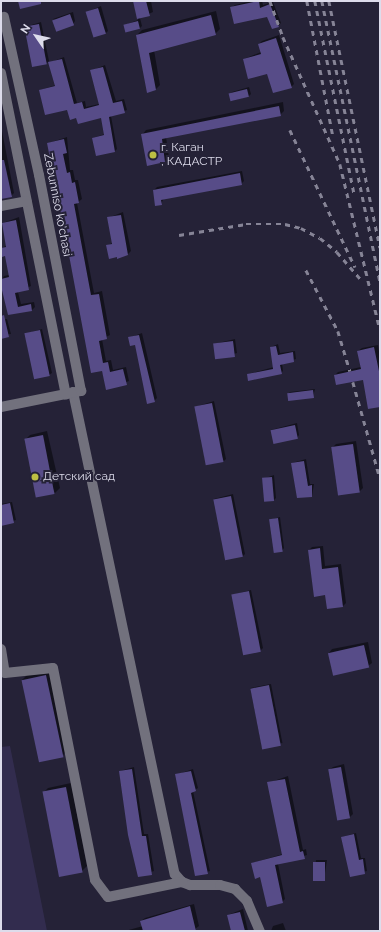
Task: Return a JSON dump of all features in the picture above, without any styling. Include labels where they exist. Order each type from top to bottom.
[{"type":"street","name":"Zebunniso ko'chasi","points":[[4,17],[38,174],[81,391],[69,393]]},
{"type":"street","points":[[1,73],[27,201],[175,874],[182,882],[190,885],[220,885],[235,889],[247,901],[260,931]]},
{"type":"street","points":[[1,206],[27,201]]},
{"type":"street","points":[[1,407],[69,393]]},
{"type":"street","points":[[1,649],[5,673],[52,668],[95,880],[108,897],[182,882]]},
{"type":"shaded area","points":[[10,746],[47,931],[1,931],[1,747]]},
{"type":"building","points":[[18,1],[41,1],[41,4],[20,9]]},
{"type":"building","points":[[133,1],[146,1],[150,16],[137,19]]},
{"type":"building","points":[[259,1],[260,8],[270,4],[279,27],[272,29],[267,17],[234,24],[230,7]]},
{"type":"building","points":[[98,8],[106,34],[93,38],[86,12]]},
{"type":"building","points":[[70,14],[74,25],[56,32],[52,20]]},
{"type":"building","points":[[211,15],[216,35],[149,53],[156,90],[147,93],[136,35]]},
{"type":"building","points":[[138,21],[140,29],[125,32],[123,25]]},
{"type":"building","points":[[39,24],[47,64],[32,67],[24,27]]},
{"type":"building","points":[[276,38],[292,88],[273,93],[267,74],[248,79],[243,59],[261,54],[258,44]]},
{"type":"building","points":[[62,59],[74,104],[82,102],[84,109],[99,105],[90,70],[103,67],[113,103],[122,101],[125,113],[109,117],[115,152],[96,156],[92,138],[104,135],[101,118],[78,124],[76,118],[70,120],[67,110],[45,115],[39,90],[55,86],[48,62]]},
{"type":"building","points":[[247,89],[249,97],[230,101],[229,94]]},
{"type":"building","points":[[279,106],[281,116],[162,139],[165,162],[147,166],[141,134]]},
{"type":"building","points":[[64,139],[67,153],[63,154],[67,173],[70,172],[72,183],[75,182],[79,203],[74,204],[91,295],[99,294],[107,339],[99,341],[103,363],[108,362],[110,372],[123,369],[127,385],[106,390],[102,371],[91,373],[66,239],[61,240],[57,216],[61,215],[47,143]]},
{"type":"building","points":[[1,160],[4,160],[12,197],[1,199]]},
{"type":"building","points":[[240,173],[242,185],[161,200],[162,205],[155,206],[153,190]]},
{"type":"building","points":[[121,215],[128,255],[117,259],[117,257],[109,259],[106,245],[112,244],[107,217]]},
{"type":"building","points":[[16,220],[29,290],[15,293],[18,307],[31,304],[32,311],[8,315],[1,286],[1,279],[9,277],[5,256],[2,257],[1,253],[1,248],[6,247],[2,223]]},
{"type":"building","points":[[4,315],[9,337],[1,339],[1,316]]},
{"type":"building","points":[[40,330],[50,376],[34,379],[24,333]]},
{"type":"building","points":[[139,335],[155,402],[147,404],[135,345],[130,346],[128,337]]},
{"type":"building","points":[[233,341],[235,357],[215,359],[213,343]]},
{"type":"building","points":[[276,346],[278,355],[293,352],[294,362],[280,365],[282,374],[248,381],[247,374],[273,369],[270,347]]},
{"type":"building","points":[[374,347],[380,376],[380,407],[368,409],[363,380],[336,385],[334,375],[361,369],[357,351]]},
{"type":"building","points":[[313,390],[314,398],[288,401],[287,393]]},
{"type":"building","points":[[212,403],[223,462],[206,465],[194,406]]},
{"type":"building","points":[[295,425],[298,439],[273,444],[271,430]]},
{"type":"building","points":[[43,435],[54,494],[36,498],[24,439]]},
{"type":"building","points":[[353,444],[360,493],[338,496],[331,447]]},
{"type":"building","points":[[304,461],[308,486],[312,485],[312,497],[297,498],[291,463]]},
{"type":"building","points":[[272,477],[274,501],[264,502],[262,478]]},
{"type":"building","points":[[231,496],[243,557],[225,560],[213,499]]},
{"type":"building","points":[[10,503],[14,523],[1,526],[1,505]]},
{"type":"building","points":[[278,518],[283,552],[274,553],[269,519]]},
{"type":"building","points":[[320,548],[322,569],[338,567],[343,607],[327,609],[325,595],[314,597],[308,550]]},
{"type":"building","points":[[249,591],[261,652],[243,655],[231,594]]},
{"type":"building","points":[[364,645],[369,667],[333,676],[328,653]]},
{"type":"building","points":[[46,675],[63,757],[39,762],[22,680]]},
{"type":"building","points":[[269,685],[281,746],[262,749],[250,689]]},
{"type":"building","points":[[341,767],[350,818],[337,820],[328,769]]},
{"type":"building","points":[[132,769],[142,836],[146,836],[152,875],[138,877],[128,835],[119,771]]},
{"type":"building","points":[[191,771],[196,791],[191,793],[208,874],[195,876],[175,774]]},
{"type":"building","points":[[285,779],[300,852],[303,851],[305,859],[275,865],[283,903],[267,907],[260,877],[255,879],[251,863],[282,855],[267,782]]},
{"type":"building","points":[[66,787],[83,872],[59,877],[42,792]]},
{"type":"building","points":[[354,834],[359,860],[363,859],[365,874],[350,877],[341,837]]},
{"type":"building","points":[[313,862],[325,862],[325,881],[313,881]]},
{"type":"building","points":[[190,906],[196,931],[143,931],[140,921]]},
{"type":"building","points":[[240,912],[245,931],[231,931],[227,915]]},
{"type":"railway","points":[[270,1],[283,37],[340,164],[380,329]]},
{"type":"railway","points":[[307,1],[333,136]]},
{"type":"railway","points":[[315,1],[354,193]]},
{"type":"railway","points":[[322,1],[380,281]]},
{"type":"railway","points":[[329,1],[380,248]]},
{"type":"railway","points":[[290,130],[355,267]]},
{"type":"railway","points":[[179,235],[246,224],[285,224],[301,228],[320,238],[337,252],[361,280]]},
{"type":"railway","points":[[306,270],[338,331],[350,371]]},
{"type":"railway","points":[[353,382],[380,478]]},
{"type":"place","name":"г. Каган , КАДАСТР","points":[[153,155]]},
{"type":"place","name":"Детский сад","points":[[35,477]]}]
